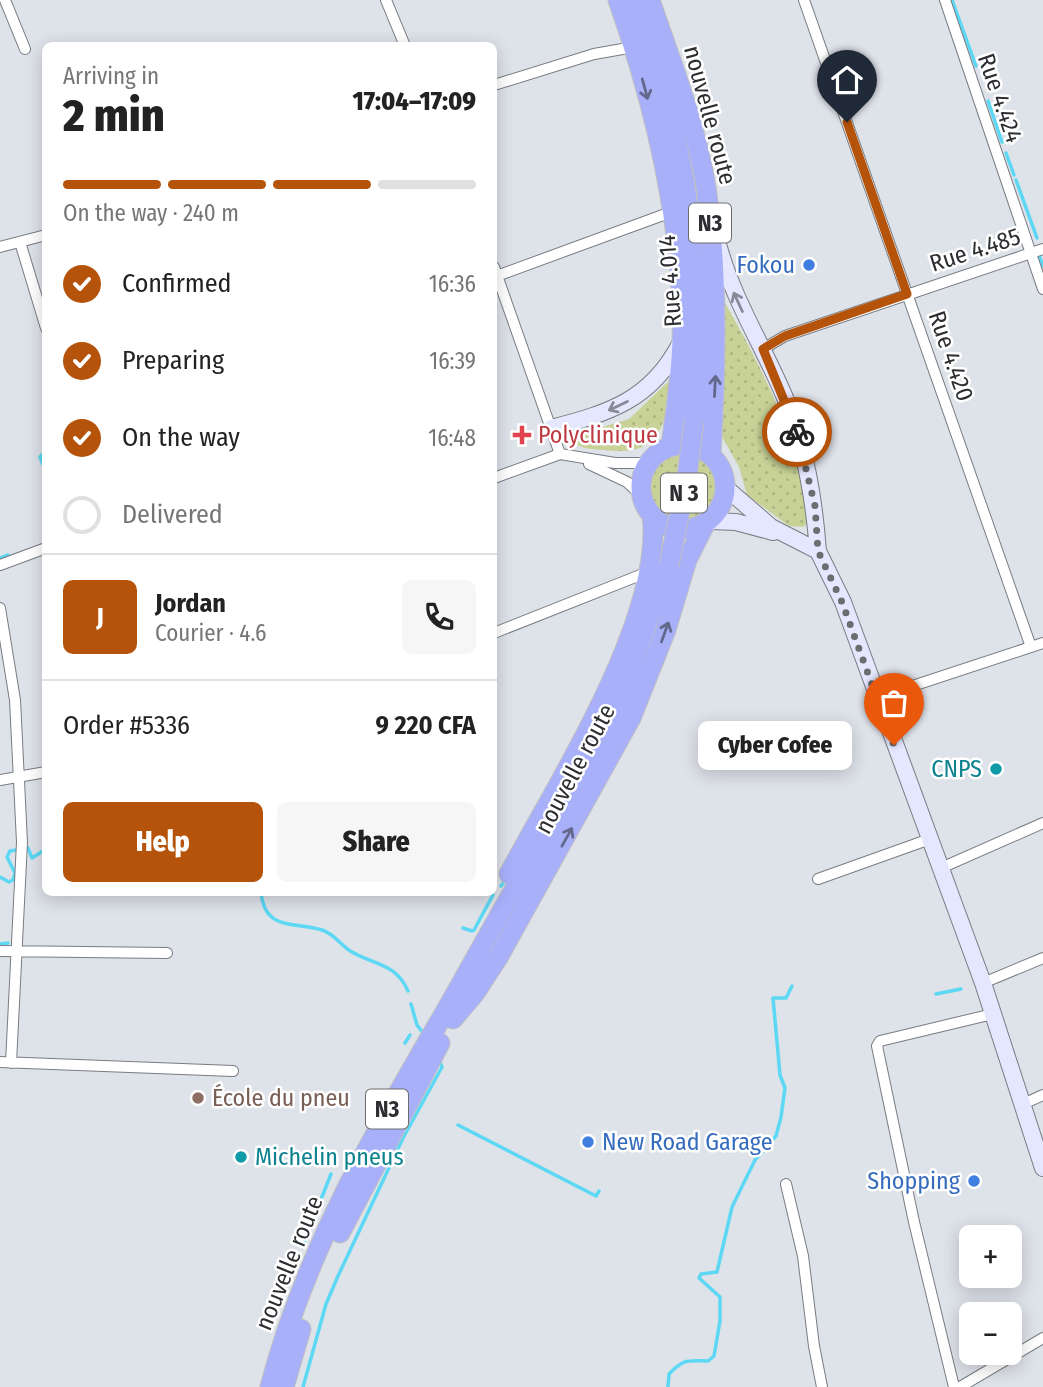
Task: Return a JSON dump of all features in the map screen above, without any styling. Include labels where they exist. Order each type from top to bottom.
[{"type":"highway","name":"N3","points":[[618,0],[664,156],[674,211],[682,310],[671,446]]},
{"type":"highway","name":"Rue 4.014","points":[[634,0],[668,102],[686,188],[698,294],[699,345],[687,476],[660,568]]},
{"type":"highway","name":"nouvelle route","points":[[650,0],[687,109],[709,209],[715,381],[710,454]]},
{"type":"highway","points":[[671,446],[698,447],[710,454],[719,464],[726,488],[724,500],[708,522],[692,529],[663,525],[652,516],[642,496],[643,473],[648,463],[671,446]]},
{"type":"highway","name":"nouvelle route","points":[[270,1387],[307,1275],[348,1183],[383,1116],[448,1016],[536,867],[541,850],[610,723],[660,568],[654,546],[652,516]]},
{"type":"highway","name":"nouvelle route","points":[[448,1016],[475,993],[511,936],[631,718],[666,630],[687,559],[708,522]]},
{"type":"highway","name":"nouvelle route","points":[[497,894],[612,680],[660,568]]},
{"type":"highway","name":"nouvelle route","points":[[284,1387],[314,1292],[346,1220],[448,1016],[453,980],[496,896]]},
{"type":"main road","points":[[709,209],[737,303],[763,349],[802,445],[815,506],[818,551],[842,602],[983,983],[1043,1168]]},
{"type":"main road","points":[[551,428],[594,417],[638,394],[668,367],[681,341]]},
{"type":"main road","points":[[726,488],[771,527],[818,551]]},
{"type":"main road","points":[[708,522],[736,522],[794,537]]},
{"type":"street","points":[[5,0],[25,49]]},
{"type":"street","points":[[386,0],[403,42]]},
{"type":"street","name":"Rue 4.420","points":[[804,0],[1031,647]]},
{"type":"street","name":"Rue 4.424","points":[[945,0],[1043,289]]},
{"type":"street","points":[[497,84],[594,54],[634,47]]},
{"type":"street","points":[[497,272],[674,211]]},
{"type":"street","points":[[0,247],[42,235]]},
{"type":"street","points":[[20,242],[42,315]]},
{"type":"street","name":"Rue 4.485","points":[[763,349],[785,336],[1043,249]]},
{"type":"street","points":[[497,279],[560,454]]},
{"type":"street","points":[[497,477],[560,454],[580,459],[648,463]]},
{"type":"street","points":[[580,459],[626,482],[642,496]]},
{"type":"street","points":[[0,565],[42,549]]},
{"type":"street","points":[[497,632],[660,568]]},
{"type":"street","points":[[0,608],[15,701],[16,776],[22,842],[18,951],[5,1063],[233,1070]]},
{"type":"street","points":[[876,698],[1043,643]]},
{"type":"street","points":[[0,780],[42,773]]},
{"type":"street","points":[[941,868],[1043,823]]},
{"type":"street","points":[[818,880],[930,839]]},
{"type":"street","points":[[0,951],[167,953]]},
{"type":"street","points":[[983,983],[1043,958]]},
{"type":"street","points":[[954,1387],[914,1222],[877,1046],[880,1041],[993,1014]]},
{"type":"street","points":[[1023,1104],[1043,1095]]},
{"type":"street","points":[[786,1184],[804,1264],[822,1387]]},
{"type":"street","points":[[960,1387],[1043,1338]]},
{"type":"green space","points":[[724,301],[766,380],[789,436],[804,493],[808,523],[803,527],[789,526],[747,495],[739,467],[721,435]]},
{"type":"green space","points":[[670,380],[662,425],[648,444],[623,451],[587,449],[573,441],[579,434],[629,419]]},
{"type":"green space","points":[[676,455],[690,455],[702,460],[711,469],[716,488],[714,501],[707,512],[690,521],[676,521],[664,516],[655,507],[650,495],[650,481],[655,469],[664,460]]},
{"type":"waterway","points":[[952,0],[976,66]]},
{"type":"waterway","points":[[988,101],[1002,142]]},
{"type":"waterway","points":[[1006,153],[1014,175]]},
{"type":"waterway","points":[[1016,180],[1037,238]]},
{"type":"waterway","points":[[1043,253],[1039,255],[1043,266]]},
{"type":"waterway","points":[[42,455],[42,462]]},
{"type":"waterway","points":[[0,558],[8,555]]},
{"type":"waterway","points":[[0,877],[9,882],[13,880],[15,873],[7,857],[10,851],[28,848],[32,858],[42,852]]},
{"type":"waterway","points":[[501,886],[506,879]]},
{"type":"waterway","points":[[262,896],[268,914],[275,919],[282,923],[327,932],[352,952],[391,970],[408,991]]},
{"type":"waterway","points":[[474,930],[492,896]]},
{"type":"waterway","points":[[463,928],[472,931]]},
{"type":"waterway","points":[[0,944],[8,943]]},
{"type":"waterway","points":[[668,1387],[669,1374],[679,1365],[691,1361],[708,1361],[714,1356],[720,1321],[720,1297],[699,1278],[701,1274],[717,1272],[732,1207],[755,1160],[776,1136],[785,1088],[780,1075],[773,998],[786,998],[792,986]]},
{"type":"waterway","points":[[936,994],[961,989]]},
{"type":"waterway","points":[[411,1004],[417,1025],[424,1034]]},
{"type":"waterway","points":[[405,1043],[410,1035]]},
{"type":"waterway","points":[[303,1387],[326,1304],[403,1138],[442,1067],[439,1060]]},
{"type":"waterway","points":[[458,1125],[596,1196],[599,1191]]},
{"type":"waterway","points":[[304,1242],[331,1174]]},
{"type":"way so far","points":[[797,432],[815,506],[818,551],[842,602],[894,745]]},
{"type":"place","name":"Fokou","points":[[809,265]]},
{"type":"place","name":"Polyclinique","points":[[522,435]]},
{"type":"place","name":"Cyber Cofee","points":[[894,745]]},
{"type":"place","name":"CNPS","points":[[996,769]]},
{"type":"place","name":"École du pneu","points":[[198,1098]]},
{"type":"place","name":"New Road Garage","points":[[588,1142]]},
{"type":"place","name":"Michelin pneus","points":[[241,1157]]},
{"type":"place","name":"Shopping","points":[[974,1181]]},
{"type":"route","points":[[797,432],[763,349],[785,336],[907,294],[847,122]]}]
